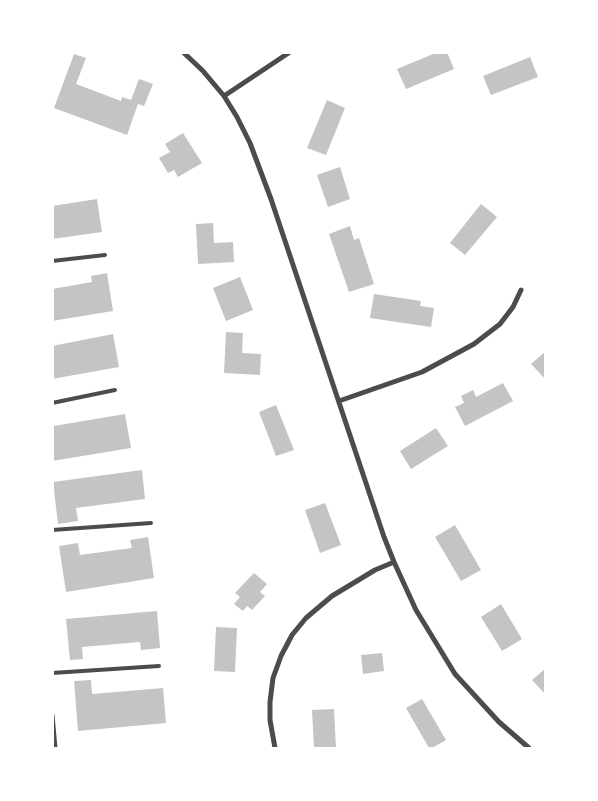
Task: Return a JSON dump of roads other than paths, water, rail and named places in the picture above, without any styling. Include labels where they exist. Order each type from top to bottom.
[{"type":"street","points":[[183,52],[224,96],[241,126],[259,167],[394,562],[416,610],[455,674],[493,716],[529,748]]},
{"type":"street","points":[[224,96],[290,52]]},
{"type":"street","points":[[339,401],[422,372],[474,344],[500,324],[513,307],[521,290]]},
{"type":"street","points":[[275,748],[270,720],[273,678],[281,656],[292,635],[306,618],[332,596],[376,570],[394,562]]},
{"type":"street","points":[[52,716],[55,748]]},
{"type":"lane","points":[[52,261],[105,255]]},
{"type":"lane","points":[[52,403],[115,390]]},
{"type":"lane","points":[[52,530],[151,523]]},
{"type":"lane","points":[[52,673],[159,666]]}]
